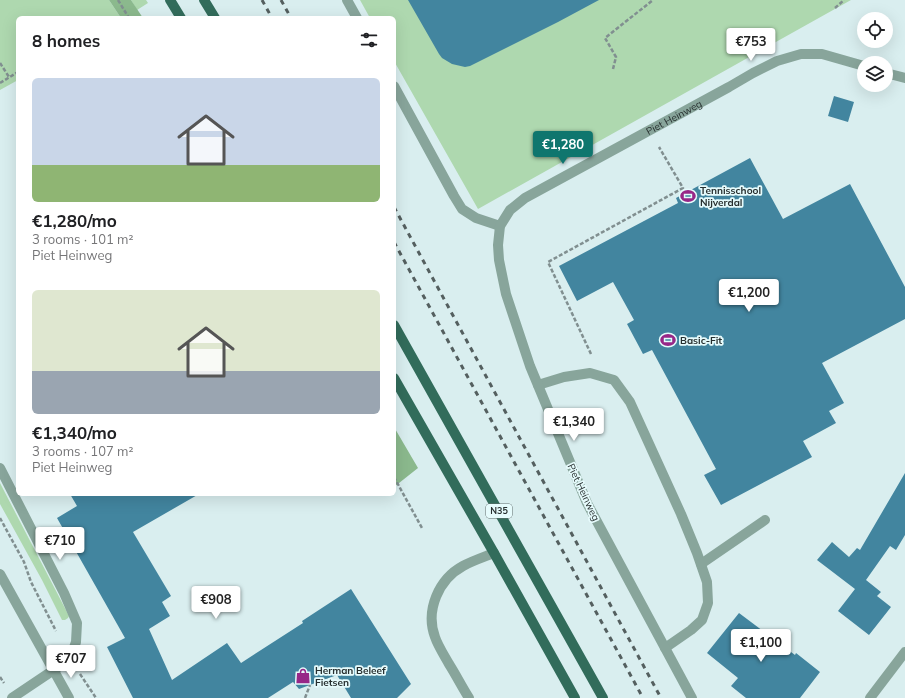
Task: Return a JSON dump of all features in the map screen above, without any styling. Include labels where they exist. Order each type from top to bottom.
[{"type":"main road","points":[[170,0],[180,16]]},
{"type":"main road","points":[[204,0],[214,16]]},
{"type":"main road","name":"N35","points":[[396,329],[603,698]]},
{"type":"main road","name":"N35","points":[[396,382],[575,698]]},
{"type":"street","points":[[347,0],[356,16]]},
{"type":"street","name":"Piet Heinweg","points":[[692,698],[587,502],[530,366],[506,294],[499,260],[498,245],[500,226],[510,210],[525,198],[777,61],[801,54],[822,54],[857,64]]},
{"type":"street","points":[[893,75],[905,78]]},
{"type":"street","points":[[396,90],[462,209],[476,218],[500,226]]},
{"type":"street","points":[[538,385],[564,377],[590,373],[614,380],[630,402],[681,514],[707,582],[708,603],[702,620],[691,630],[665,648]]},
{"type":"street","points":[[0,468],[64,593],[77,623],[76,642],[70,659],[12,698]]},
{"type":"street","points":[[701,564],[765,520]]},
{"type":"street","points":[[469,698],[439,647],[434,635],[432,610],[439,590],[454,572],[463,566],[494,553]]},
{"type":"street","points":[[0,574],[69,698]]},
{"type":"street","points":[[870,698],[905,652]]},
{"type":"path","points":[[118,0],[128,16]]},
{"type":"path","points":[[613,69],[616,57],[605,38],[653,0]]},
{"type":"path","points":[[835,8],[844,0]]},
{"type":"path","points":[[0,63],[9,77]]},
{"type":"path","points":[[0,83],[16,73]]},
{"type":"path","points":[[601,376],[548,262],[684,189],[650,131]]},
{"type":"path","points":[[396,481],[422,528]]},
{"type":"path","points":[[0,518],[24,562],[56,631]]},
{"type":"path","points":[[70,659],[96,698]]},
{"type":"path","points":[[305,698],[310,685]]},
{"type":"green space","points":[[0,0],[109,0],[120,16],[16,16],[16,81],[0,90]]},
{"type":"green space","points":[[109,0],[131,0],[142,16],[120,16]]},
{"type":"green space","points":[[131,0],[146,0],[148,3],[137,10]]},
{"type":"green space","points":[[360,0],[851,0],[478,209],[396,65],[396,16],[369,16]]},
{"type":"green space","points":[[396,430],[418,468],[396,485]]},
{"type":"green space","points":[[0,483],[69,616],[65,620],[62,620],[42,580],[0,504]]},
{"type":"building","points":[[408,0],[599,0],[470,66],[465,67],[452,64],[442,58]]},
{"type":"building","points":[[834,96],[854,102],[848,122],[828,116]]},
{"type":"building","points":[[750,158],[783,219],[850,184],[905,287],[905,319],[822,363],[844,403],[829,411],[836,423],[803,441],[812,457],[721,505],[704,475],[716,469],[652,350],[643,354],[627,324],[634,320],[613,282],[577,301],[559,266],[678,203],[676,198]]},
{"type":"building","points":[[905,473],[905,535],[896,550],[890,546],[866,580],[881,592],[877,596],[891,607],[869,635],[838,611],[855,589],[817,560],[832,542],[849,557],[857,548],[860,550]]},
{"type":"building","points":[[71,496],[196,496],[133,532],[171,596],[162,602],[170,616],[149,629],[172,680],[227,643],[241,663],[303,623],[302,621],[351,589],[411,684],[397,698],[351,698],[337,675],[299,689],[293,682],[268,698],[133,698],[107,647],[125,638],[57,518],[77,506]]},
{"type":"building","points":[[739,613],[795,655],[796,653],[820,672],[800,698],[746,698],[731,686],[738,678],[707,653]]},
{"type":"railway","points":[[262,0],[271,16]]},
{"type":"railway","points":[[281,0],[290,16]]},
{"type":"railway","points":[[396,211],[661,698]]},
{"type":"railway","points":[[396,246],[643,698]]},
{"type":"place","name":"Tennisschool Nijverdal","points":[[688,196]]},
{"type":"place","name":"Basic-Fit","points":[[668,340]]},
{"type":"place","name":"Herman Beleef Fietsen","points":[[303,676]]}]
